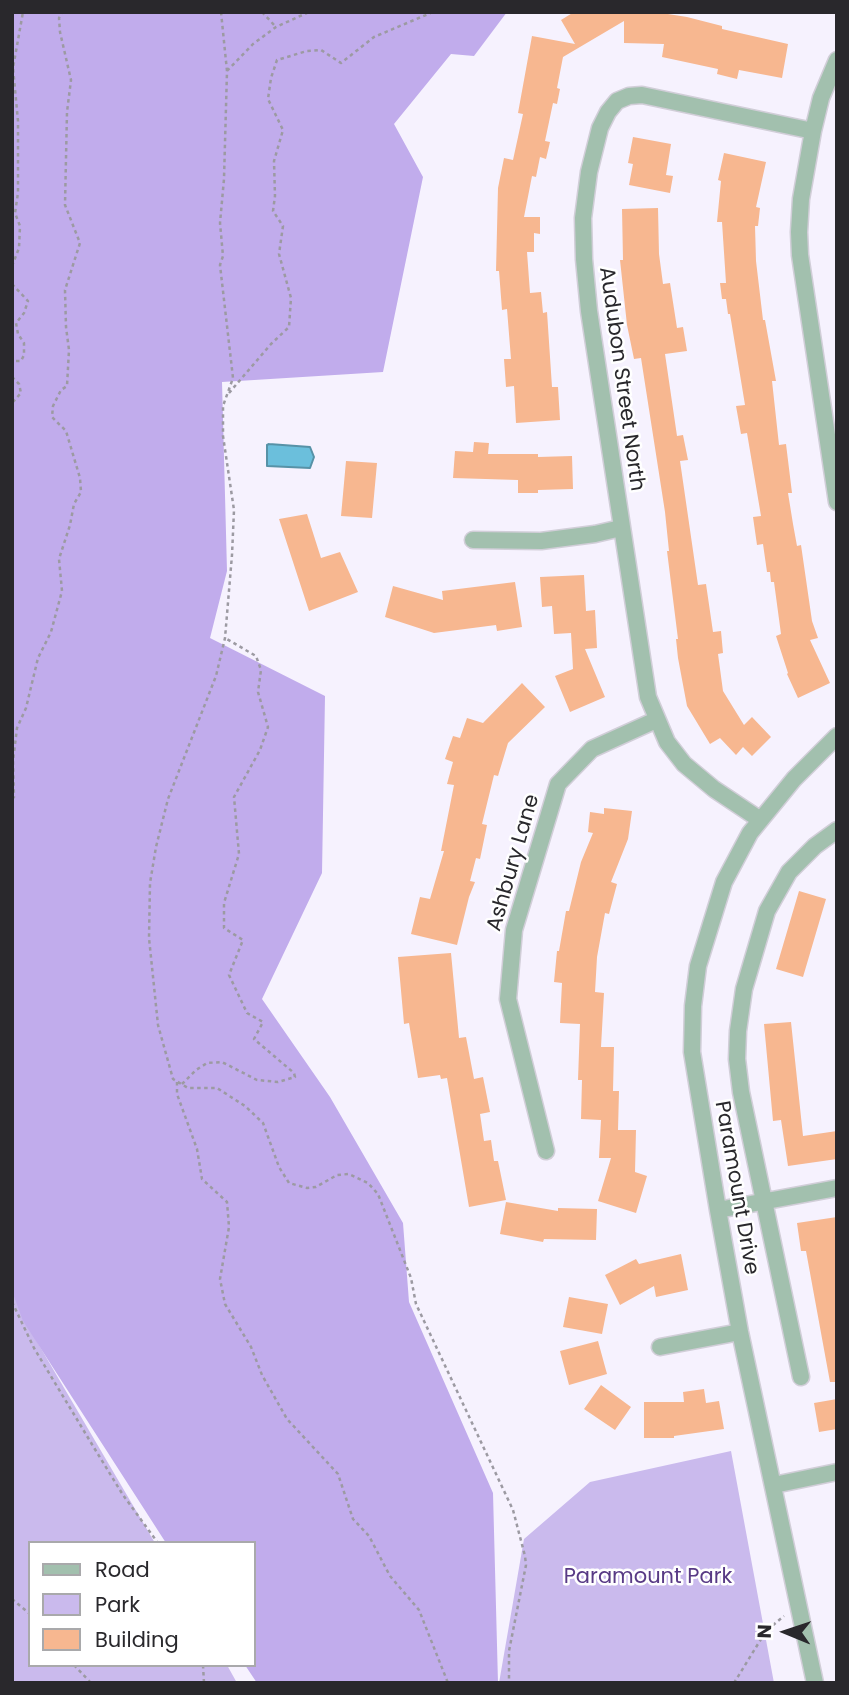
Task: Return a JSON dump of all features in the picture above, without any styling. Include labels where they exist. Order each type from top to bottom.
[{"type":"street","points":[[837,60],[821,98],[813,131],[802,199],[800,255],[837,502]]},
{"type":"street","name":"Audubon Street North","points":[[759,819],[714,789],[684,764],[667,742],[648,697],[621,528],[584,260],[583,218],[589,172],[600,128],[617,101],[629,96],[642,95],[813,131]]},
{"type":"street","points":[[473,540],[541,541],[621,528]]},
{"type":"street","name":"Ashbury Lane","points":[[546,1151],[508,999],[514,930],[558,784],[592,749],[656,720]]},
{"type":"street","name":"Paramount Drive","points":[[815,1683],[740,1332],[692,1052],[693,1006],[698,966],[724,881],[759,819],[834,745]]},
{"type":"street","points":[[801,1377],[741,1092],[737,1059],[738,1031],[744,989],[767,911],[782,882],[815,846],[837,830]]},
{"type":"street","points":[[718,1210],[837,1188]]},
{"type":"street","points":[[660,1347],[740,1332]]},
{"type":"street","points":[[774,1485],[837,1472]]},
{"type":"path","points":[[12,266],[19,248],[20,226],[15,213],[18,193],[18,121],[13,68],[23,12]]},
{"type":"path","points":[[12,799],[17,728],[26,708],[38,658],[51,632],[62,591],[59,559],[71,525],[74,504],[81,492],[66,431],[52,417],[53,406],[61,390],[67,386],[69,350],[65,290],[80,243],[65,205],[67,112],[71,80],[61,41],[59,18],[62,12]]},
{"type":"path","points":[[221,12],[227,72],[225,179],[220,223],[223,257],[220,265],[233,378],[223,407],[223,436],[234,510],[225,638],[216,676],[168,799],[150,883],[149,957],[158,1025],[173,1079],[181,1085],[195,1089],[217,1088],[245,1106],[263,1124],[283,1175],[289,1183],[307,1188],[316,1187],[337,1175],[349,1174],[368,1183],[378,1194],[411,1278],[416,1304],[513,1510],[526,1565],[509,1651],[509,1683]]},
{"type":"path","points":[[262,12],[276,27]]},
{"type":"path","points":[[227,72],[253,44],[276,27],[309,12]]},
{"type":"path","points":[[227,396],[289,327],[291,298],[279,254],[283,226],[273,211],[274,161],[283,130],[268,99],[277,60],[307,51],[321,50],[341,64],[374,37],[433,12]]},
{"type":"path","points":[[12,284],[28,301],[24,313],[16,323],[18,334],[24,343],[24,355],[21,362],[13,361],[12,365]]},
{"type":"path","points":[[12,377],[19,384],[21,393],[12,403]]},
{"type":"path","points":[[181,1085],[207,1063],[222,1062],[257,1080],[278,1082],[295,1077],[294,1073],[254,1039],[263,1022],[247,1013],[229,975],[243,940],[224,928],[224,903],[239,854],[234,797],[260,750],[268,727],[258,692],[261,670],[256,656],[225,638]]},
{"type":"path","points":[[177,1082],[177,1094],[197,1149],[202,1179],[227,1202],[229,1227],[220,1279],[225,1304],[251,1347],[262,1375],[287,1419],[338,1474],[353,1519],[369,1535],[390,1576],[419,1610],[448,1683]]},
{"type":"path","points":[[12,1303],[34,1348],[123,1495],[157,1541]]},
{"type":"path","points":[[12,1599],[28,1612]]},
{"type":"path","points":[[734,1683],[766,1631],[798,1602]]},
{"type":"path","points":[[76,1667],[91,1683]]},
{"type":"green space","points":[[12,1243],[36,1340],[154,1541],[28,1541],[28,1667],[228,1667],[237,1683],[12,1683]]},
{"type":"green space","name":"Paramount Park","points":[[731,1451],[774,1683],[499,1683],[524,1539],[590,1482]]},
{"type":"shaded area","points":[[12,12],[507,12],[474,56],[451,54],[394,124],[423,177],[383,372],[222,382],[227,571],[210,638],[325,696],[322,873],[262,999],[330,1097],[403,1223],[409,1302],[493,1493],[498,1683],[257,1683],[246,1667],[256,1667],[256,1541],[165,1541],[23,1321],[12,1291]]},
{"type":"water","points":[[269,444],[310,447],[314,457],[310,468],[267,466]]},
{"type":"building","points":[[574,12],[655,12],[687,17],[722,26],[722,29],[788,44],[782,78],[739,70],[737,79],[717,74],[718,69],[662,57],[664,44],[624,43],[624,21],[563,57],[557,104],[553,103],[545,141],[550,142],[546,159],[540,157],[536,177],[532,176],[524,217],[540,217],[540,234],[534,233],[534,252],[527,252],[530,293],[541,292],[543,313],[547,312],[552,387],[558,387],[560,420],[516,423],[514,386],[506,387],[504,359],[511,359],[507,309],[502,310],[499,271],[496,271],[498,188],[504,158],[513,160],[523,114],[518,113],[532,36],[575,44],[561,20]]},
{"type":"building","points":[[633,137],[671,144],[666,175],[673,176],[670,193],[629,185],[633,164],[628,163]]},
{"type":"building","points":[[724,153],[766,162],[756,207],[760,208],[758,226],[755,226],[763,320],[776,381],[772,381],[779,445],[786,444],[792,493],[788,493],[793,524],[797,546],[801,545],[812,621],[818,638],[810,640],[830,683],[798,698],[787,674],[776,636],[781,634],[774,582],[771,582],[770,572],[767,572],[763,544],[757,545],[753,517],[761,516],[747,433],[741,434],[736,406],[745,405],[730,314],[726,299],[722,299],[720,283],[726,283],[722,222],[717,222],[721,181],[718,180]]},
{"type":"building","points":[[658,208],[663,284],[670,283],[677,328],[683,327],[687,351],[665,354],[677,436],[683,435],[688,460],[680,461],[698,585],[706,584],[713,632],[721,631],[723,653],[718,654],[723,691],[744,725],[752,717],[771,737],[752,756],[743,747],[736,755],[720,738],[710,744],[687,706],[678,658],[665,512],[641,358],[634,359],[627,325],[620,260],[623,260],[622,209]]},
{"type":"building","points":[[474,442],[489,443],[488,454],[572,456],[573,489],[518,493],[518,480],[453,478],[455,451],[473,452]]},
{"type":"building","points":[[346,461],[377,463],[372,518],[341,516]]},
{"type":"building","points":[[307,514],[321,558],[340,552],[358,592],[309,611],[279,519]]},
{"type":"building","points":[[584,575],[586,611],[595,610],[597,648],[585,649],[605,697],[570,712],[555,676],[573,669],[571,633],[554,634],[552,606],[542,607],[540,577]]},
{"type":"building","points":[[515,582],[522,627],[497,631],[496,625],[434,633],[385,617],[393,586],[443,600],[442,591]]},
{"type":"building","points":[[522,683],[545,707],[508,743],[498,776],[494,775],[482,824],[487,825],[480,859],[476,858],[470,881],[475,882],[457,945],[411,934],[420,897],[430,899],[444,851],[441,851],[454,785],[447,784],[453,762],[445,759],[453,736],[460,738],[467,718],[483,723]]},
{"type":"building","points":[[604,808],[632,811],[628,839],[611,882],[617,884],[609,914],[605,913],[597,957],[595,992],[604,993],[601,1047],[614,1047],[613,1091],[619,1091],[618,1130],[636,1130],[635,1172],[647,1176],[636,1213],[598,1201],[611,1158],[599,1158],[601,1120],[581,1119],[582,1080],[578,1080],[580,1024],[560,1023],[562,983],[554,982],[557,951],[566,911],[569,911],[581,862],[593,833],[588,832],[590,812],[604,814]]},
{"type":"building","points":[[799,891],[826,899],[803,977],[776,969]]},
{"type":"building","points":[[451,953],[459,1038],[466,1037],[474,1079],[483,1077],[490,1112],[480,1114],[484,1141],[491,1140],[494,1161],[498,1161],[506,1200],[469,1207],[447,1078],[441,1079],[440,1075],[418,1078],[409,1023],[404,1024],[398,957]]},
{"type":"building","points":[[791,1022],[803,1136],[837,1131],[837,1159],[788,1166],[781,1120],[773,1121],[764,1024]]},
{"type":"building","points":[[506,1202],[558,1211],[558,1208],[597,1209],[596,1240],[544,1239],[543,1242],[500,1234]]},
{"type":"building","points":[[837,1217],[837,1382],[830,1382],[806,1251],[801,1251],[797,1223]]},
{"type":"building","points":[[681,1254],[688,1290],[656,1297],[654,1286],[620,1305],[605,1275],[636,1259],[639,1264]]},
{"type":"building","points":[[569,1297],[608,1304],[602,1334],[563,1327]]},
{"type":"building","points":[[598,1341],[607,1374],[569,1385],[560,1351]]},
{"type":"building","points":[[601,1385],[631,1407],[615,1430],[584,1409]]},
{"type":"building","points":[[704,1389],[706,1403],[719,1401],[724,1429],[674,1438],[644,1438],[644,1402],[684,1402],[683,1392]]},
{"type":"building","points":[[837,1399],[837,1429],[819,1432],[814,1403]]}]
